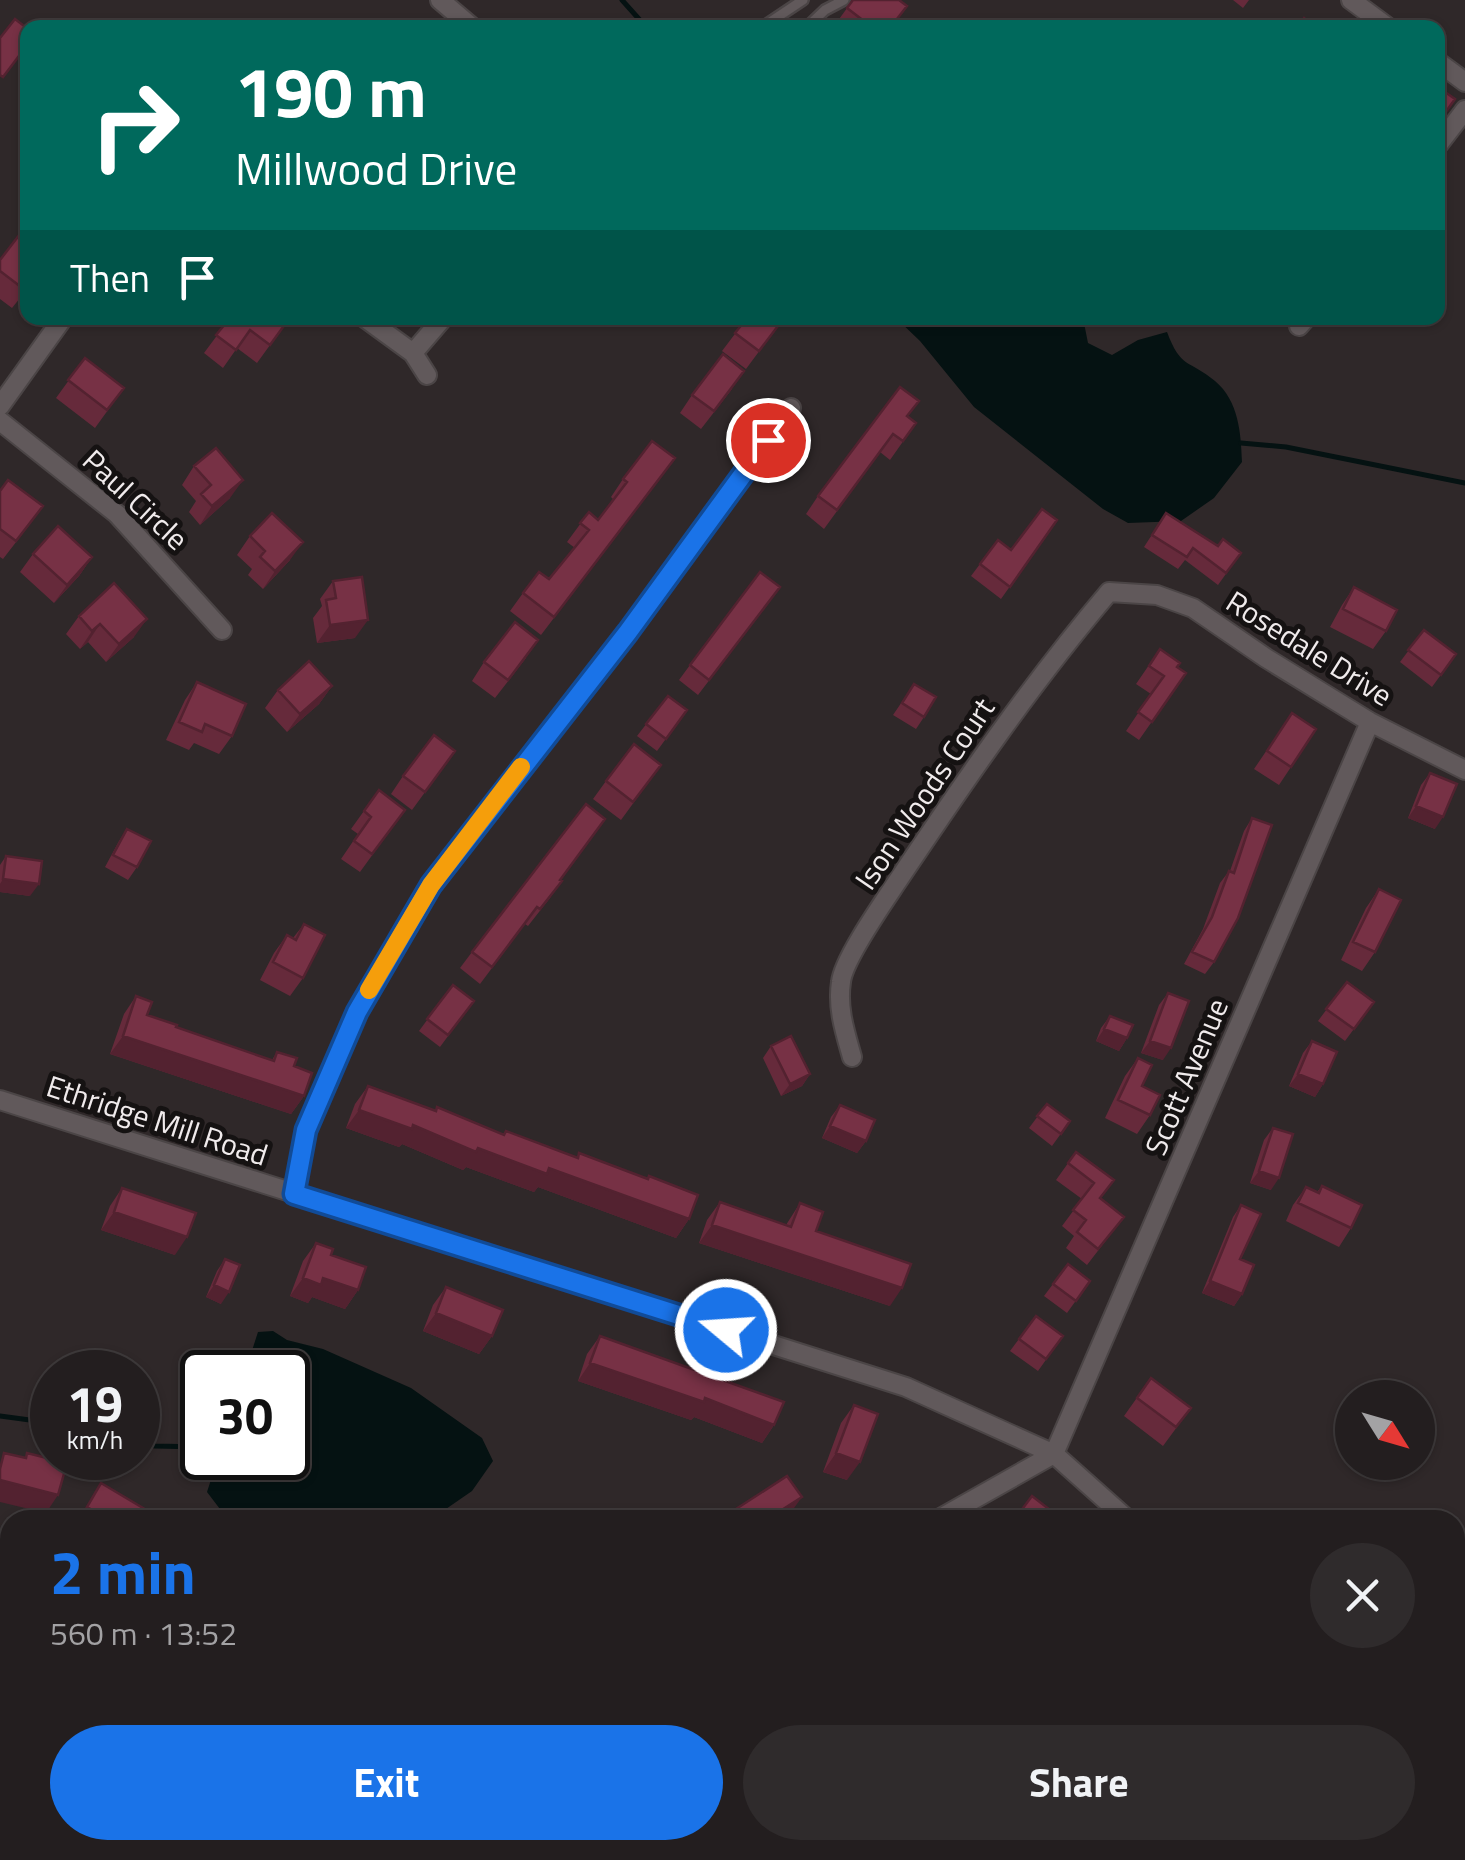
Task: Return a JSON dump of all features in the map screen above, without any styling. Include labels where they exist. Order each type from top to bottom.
[{"type":"street","points":[[440,0],[464,20]]},
{"type":"street","points":[[1351,0],[1378,20]]},
{"type":"street","points":[[1445,137],[1465,110]]},
{"type":"street","points":[[0,406],[58,325]]},
{"type":"street","points":[[375,325],[413,353],[427,375]]},
{"type":"street","points":[[413,353],[437,325]]},
{"type":"street","points":[[294,1194],[306,1130],[357,1012],[431,885],[628,632],[791,408]]},
{"type":"street","name":"Paul Circle","points":[[0,421],[117,514],[222,630]]},
{"type":"street","name":"Ison Woods Court","points":[[852,1057],[841,1022],[840,978],[876,914],[1048,664],[1109,592],[1118,592]]},
{"type":"street","name":"Rosedale Drive","points":[[1118,592],[1157,595],[1193,608],[1370,722],[1465,770]]},
{"type":"street","name":"Scott Avenue","points":[[1054,1454],[1370,722]]},
{"type":"street","name":"Ethridge Mill Road","points":[[0,1100],[906,1387],[1054,1454],[1117,1510]]},
{"type":"street","points":[[955,1510],[1054,1454]]},
{"type":"lane","points":[[773,20],[802,0]]},
{"type":"lane","points":[[814,20],[844,0]]},
{"type":"shaded area","points":[[903,325],[1084,325],[1088,343],[1112,355],[1138,340],[1167,332],[1181,358],[1215,381],[1229,398],[1239,429],[1242,462],[1214,498],[1181,521],[1128,523],[1103,509],[974,407]]},
{"type":"shaded area","points":[[273,1331],[411,1388],[482,1438],[493,1461],[472,1491],[444,1510],[221,1510],[207,1492],[211,1480],[310,1480],[310,1350],[252,1350],[258,1332]]},
{"type":"building","points":[[853,0],[899,0],[907,6],[896,20],[863,20],[847,8]]},
{"type":"building","points":[[15,19],[20,23],[20,55],[3,77],[0,75],[0,38]]},
{"type":"building","points":[[1445,92],[1455,99],[1445,113]]},
{"type":"building","points":[[20,234],[20,286],[0,271],[0,260]]},
{"type":"building","points":[[224,325],[285,325],[270,345],[250,330],[236,350],[216,335]]},
{"type":"building","points":[[741,325],[779,325],[759,351],[735,333]]},
{"type":"building","points":[[723,354],[744,371],[714,411],[692,395]]},
{"type":"building","points":[[85,358],[124,388],[107,410],[68,380]]},
{"type":"building","points":[[900,387],[919,401],[907,416],[916,423],[903,441],[893,434],[837,510],[818,496]]},
{"type":"building","points":[[652,441],[675,458],[554,617],[523,593],[539,572],[549,579],[589,530],[580,523],[589,512],[598,520]]},
{"type":"building","points":[[216,448],[243,480],[212,506],[201,494],[211,485],[194,466]]},
{"type":"building","points":[[8,480],[43,506],[16,541],[0,529],[0,491]]},
{"type":"building","points":[[1042,509],[1057,520],[1010,587],[980,564],[998,540],[1011,550]]},
{"type":"building","points":[[272,513],[303,542],[275,571],[260,557],[265,551],[250,536]]},
{"type":"building","points":[[1166,513],[1218,546],[1223,539],[1241,553],[1226,573],[1193,548],[1187,557],[1152,535]]},
{"type":"building","points":[[58,526],[92,557],[67,585],[33,554]]},
{"type":"building","points":[[760,572],[780,587],[709,680],[690,665]]},
{"type":"building","points":[[362,577],[368,620],[330,625],[326,600],[336,598],[333,581]]},
{"type":"building","points":[[114,583],[147,619],[119,644],[100,624],[92,631],[79,616]]},
{"type":"building","points":[[1354,587],[1397,610],[1386,631],[1343,609]]},
{"type":"building","points":[[515,622],[538,640],[508,680],[484,662]]},
{"type":"building","points":[[1424,630],[1456,654],[1441,675],[1408,650]]},
{"type":"building","points":[[1160,649],[1180,663],[1177,667],[1186,673],[1152,722],[1138,712],[1164,676],[1149,666]]},
{"type":"building","points":[[309,661],[332,686],[300,714],[278,690]]},
{"type":"building","points":[[197,682],[246,704],[232,736],[205,724],[202,732],[179,722]]},
{"type":"building","points":[[914,684],[936,697],[924,717],[902,703]]},
{"type":"building","points":[[668,696],[687,710],[666,739],[646,724]]},
{"type":"building","points":[[1292,713],[1316,729],[1291,767],[1267,751]]},
{"type":"building","points":[[434,735],[455,751],[425,792],[403,776]]},
{"type":"building","points":[[634,744],[661,765],[633,802],[606,781]]},
{"type":"building","points":[[1430,773],[1457,784],[1443,817],[1416,806]]},
{"type":"building","points":[[379,790],[405,810],[372,854],[354,841],[371,817],[364,811]]},
{"type":"building","points":[[586,804],[605,819],[562,881],[492,967],[472,952]]},
{"type":"building","points":[[1252,818],[1272,825],[1238,918],[1214,962],[1192,952],[1212,917],[1229,871],[1234,873]]},
{"type":"building","points":[[127,829],[151,841],[137,867],[113,855]]},
{"type":"building","points":[[6,856],[42,861],[39,884],[3,879]]},
{"type":"building","points":[[1379,889],[1401,900],[1375,952],[1353,942]]},
{"type":"building","points":[[304,924],[325,935],[303,978],[273,962],[287,935],[296,940]]},
{"type":"building","points":[[1347,982],[1374,1002],[1354,1029],[1326,1009]]},
{"type":"building","points":[[453,985],[474,1001],[448,1035],[427,1019]]},
{"type":"building","points":[[1168,993],[1189,1001],[1171,1048],[1150,1041]]},
{"type":"building","points":[[136,996],[152,1002],[147,1015],[176,1027],[274,1061],[277,1052],[297,1058],[294,1066],[312,1073],[304,1096],[123,1036]]},
{"type":"building","points":[[1110,1016],[1133,1025],[1127,1038],[1104,1029]]},
{"type":"building","points":[[791,1036],[810,1074],[790,1084],[771,1046]]},
{"type":"building","points":[[1312,1041],[1337,1052],[1323,1084],[1298,1074]]},
{"type":"building","points":[[1138,1058],[1152,1065],[1142,1086],[1160,1095],[1150,1115],[1118,1100]]},
{"type":"building","points":[[368,1086],[436,1111],[437,1107],[504,1135],[506,1131],[578,1158],[579,1153],[698,1195],[689,1219],[549,1168],[547,1174],[478,1148],[476,1152],[413,1125],[412,1129],[359,1110]]},
{"type":"building","points":[[1047,1104],[1070,1121],[1061,1134],[1037,1116]]},
{"type":"building","points":[[840,1105],[875,1120],[866,1141],[830,1126]]},
{"type":"building","points":[[1273,1128],[1293,1134],[1279,1178],[1259,1171]]},
{"type":"building","points":[[1076,1152],[1114,1180],[1100,1198],[1124,1217],[1098,1249],[1077,1232],[1086,1220],[1073,1210],[1094,1183],[1068,1163]]},
{"type":"building","points":[[1322,1186],[1362,1205],[1351,1228],[1298,1203],[1306,1187],[1319,1193]]},
{"type":"building","points":[[122,1188],[196,1213],[187,1237],[114,1212]]},
{"type":"building","points":[[720,1202],[791,1227],[800,1203],[823,1212],[816,1231],[911,1264],[902,1288],[712,1225]]},
{"type":"building","points":[[1241,1205],[1261,1214],[1240,1259],[1254,1265],[1242,1294],[1210,1281]]},
{"type":"building","points":[[316,1243],[333,1249],[331,1255],[366,1267],[358,1290],[323,1278],[321,1285],[303,1278]]},
{"type":"building","points":[[225,1259],[240,1265],[229,1292],[214,1285]]},
{"type":"building","points":[[1068,1264],[1090,1281],[1076,1301],[1053,1284]]},
{"type":"building","points":[[446,1287],[503,1310],[492,1336],[436,1313]]},
{"type":"building","points":[[1036,1316],[1063,1336],[1046,1359],[1019,1339]]},
{"type":"building","points":[[600,1336],[784,1402],[774,1425],[705,1398],[704,1402],[590,1363]]},
{"type":"building","points":[[1151,1378],[1191,1408],[1176,1427],[1137,1398]]},
{"type":"building","points":[[854,1405],[878,1414],[860,1462],[836,1453]]},
{"type":"building","points":[[4,1453],[26,1458],[30,1454],[30,1480],[62,1480],[58,1495],[0,1480]]},
{"type":"building","points":[[787,1476],[802,1497],[782,1510],[734,1510]]},
{"type":"building","points":[[101,1483],[146,1510],[92,1510],[87,1507]]},
{"type":"building","points":[[1032,1496],[1050,1510],[1022,1510]]},
{"type":"waterway","points":[[622,0],[640,20]]},
{"type":"waterway","points":[[1241,443],[1286,447],[1465,483]]},
{"type":"waterway","points":[[0,1416],[30,1420]]},
{"type":"waterway","points":[[160,1446],[180,1447]]},
{"type":"slow traffic","points":[[369,990],[431,885],[521,767]]},
{"type":"route","points":[[726,1330],[294,1194],[306,1130],[357,1012],[431,885],[628,632],[768,440]]}]
